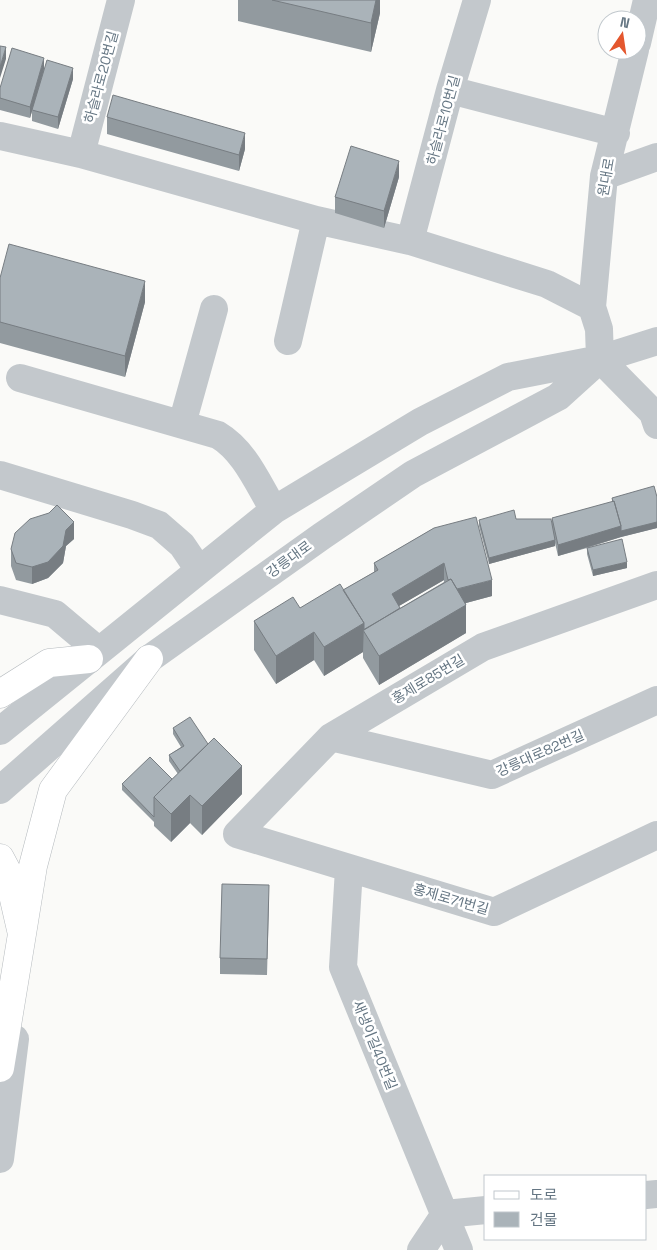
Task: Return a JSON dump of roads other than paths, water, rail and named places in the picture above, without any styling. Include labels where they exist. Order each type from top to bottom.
[{"type":"main road","points":[[0,694],[49,663],[94,655]]},
{"type":"main road","points":[[0,1068],[33,866],[53,790],[149,659]]},
{"type":"main road","points":[[0,858],[8,873],[22,934]]},
{"type":"street","name":"하슬라로20번길","points":[[81,154],[121,0]]},
{"type":"street","name":"하슬라로10번길","points":[[410,241],[450,90],[477,0]]},
{"type":"street","name":"원대로","points":[[592,307],[604,176],[633,60]]},
{"type":"street","points":[[450,90],[616,133]]},
{"type":"street","points":[[0,136],[81,154],[316,220],[410,241],[547,284],[592,307],[599,329],[600,359],[653,413],[657,426]]},
{"type":"street","points":[[604,176],[657,157]]},
{"type":"street","points":[[288,341],[316,220]]},
{"type":"street","points":[[182,424],[214,309]]},
{"type":"street","name":"강릉대로","points":[[0,731],[274,510],[420,422],[508,377],[600,359],[657,342]]},
{"type":"street","name":"강릉대로","points":[[0,790],[149,659],[413,474],[558,397],[600,359]]},
{"type":"street","points":[[20,378],[218,435],[238,450],[274,510]]},
{"type":"street","points":[[0,475],[159,525],[182,545],[199,570]]},
{"type":"street","name":"홍제로85번길","points":[[236,834],[331,737],[483,647],[657,585]]},
{"type":"street","points":[[0,600],[55,614],[94,655]]},
{"type":"street","name":"강릉대로82번길","points":[[331,737],[492,775],[657,700]]},
{"type":"street","points":[[0,1159],[23,977],[46,858],[48,810]]},
{"type":"street","name":"홍제로71번길","points":[[236,834],[494,912],[657,835]]},
{"type":"street","name":"새냉이길40번길","points":[[349,869],[343,967],[459,1250]]},
{"type":"street","points":[[421,1250],[444,1214],[484,1210]]}]
